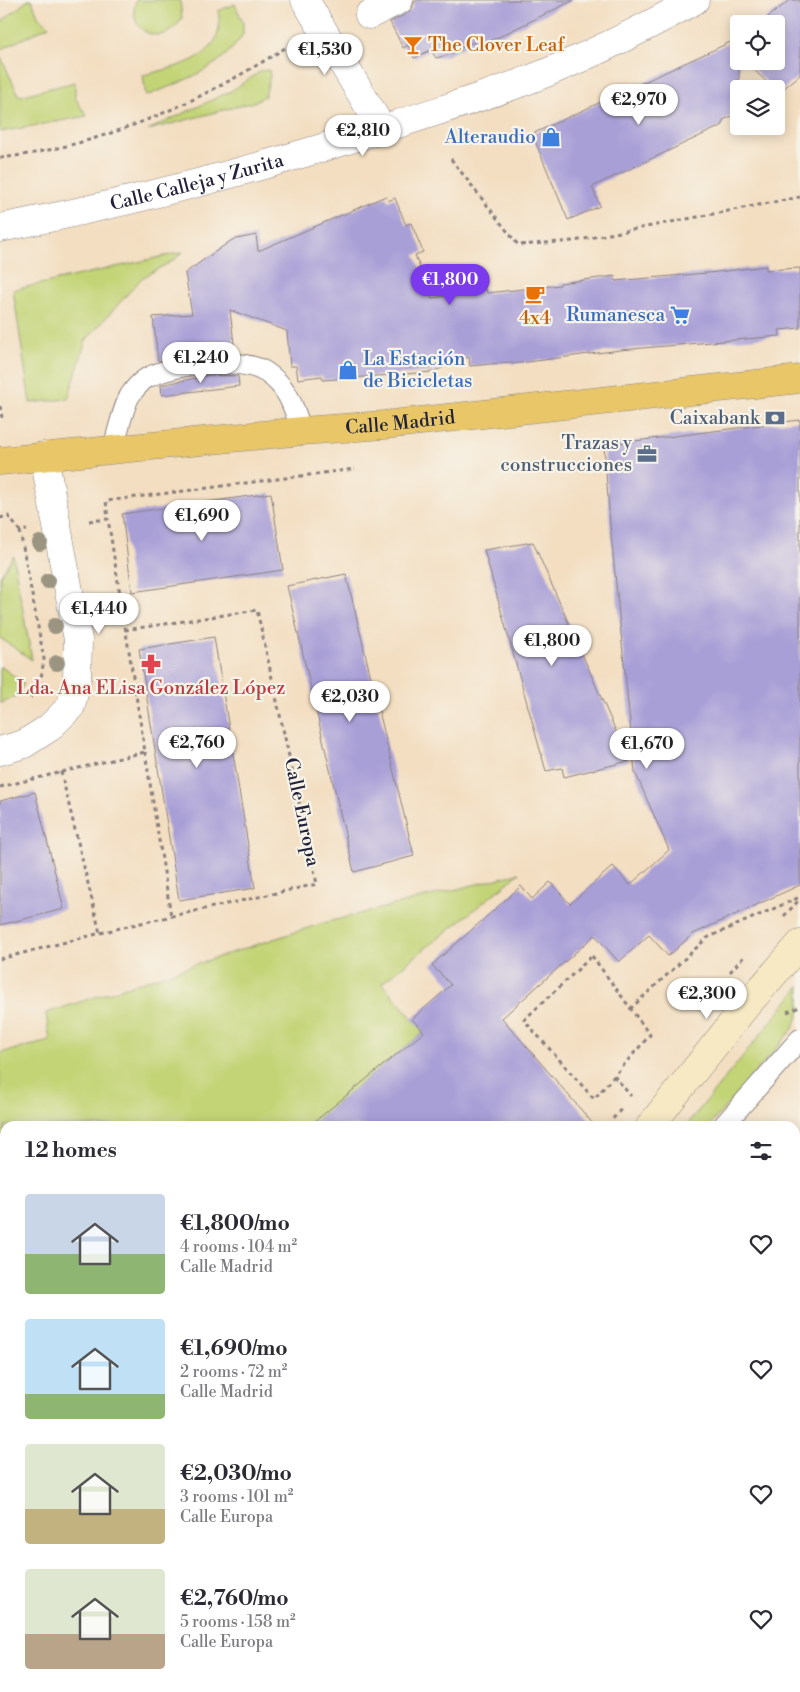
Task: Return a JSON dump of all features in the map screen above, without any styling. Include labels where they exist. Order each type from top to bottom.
[{"type":"main road","name":"Calle Madrid","points":[[0,461],[113,448],[394,424],[800,379]]},
{"type":"main road","points":[[654,1121],[746,1006],[800,944]]},
{"type":"street","points":[[305,0],[382,129]]},
{"type":"street","points":[[369,15],[399,0]]},
{"type":"street","name":"Calle Calleja y Zurita","points":[[0,228],[116,204],[262,166],[382,129],[545,74],[638,32],[695,0]]},
{"type":"street","points":[[0,751],[24,744],[50,728],[72,706],[77,678],[78,640],[44,456]]},
{"type":"lane","points":[[113,448],[130,395],[149,376],[173,369],[203,365],[231,364],[252,366],[267,373],[286,390],[302,431]]},
{"type":"lane","points":[[727,1121],[800,1039]]},
{"type":"path","points":[[0,158],[23,155],[110,134],[165,113],[204,95],[298,40]]},
{"type":"path","points":[[451,159],[518,245],[574,241],[800,198]]},
{"type":"path","points":[[0,406],[2,418]]},
{"type":"path","points":[[83,522],[108,519],[106,501],[356,469]]},
{"type":"path","points":[[0,518],[8,516],[20,531],[44,659],[41,678],[26,703]]},
{"type":"path","points":[[20,531],[36,529]]},
{"type":"path","name":"Calle Europa","points":[[0,959],[171,916],[317,884],[257,610],[125,630]]},
{"type":"path","points":[[145,752],[171,916]]},
{"type":"path","points":[[61,772],[100,933]]},
{"type":"path","points":[[630,1009],[707,938],[800,897]]},
{"type":"path","points":[[592,956],[630,1009],[650,1035],[594,1099],[524,1020],[592,956]]},
{"type":"path","points":[[614,1076],[631,1096]]},
{"type":"green space","points":[[28,0],[32,0],[38,16],[49,26],[0,50],[0,23]]},
{"type":"green space","points":[[136,0],[180,0],[182,18],[175,28],[167,33],[158,35],[149,33],[136,22],[134,12]]},
{"type":"green space","points":[[235,4],[243,23],[243,34],[234,46],[213,65],[187,79],[146,96],[143,75],[184,64],[208,50],[215,40],[219,27],[218,11]]},
{"type":"green space","points":[[0,55],[19,96],[75,82],[75,98],[87,116],[0,132]]},
{"type":"green space","points":[[269,70],[270,76],[265,96],[254,102],[148,130],[231,91],[261,71]]},
{"type":"green space","points":[[183,252],[174,260],[142,278],[86,340],[68,399],[30,403],[13,290]]},
{"type":"green space","points":[[13,556],[32,660],[0,638],[0,576]]},
{"type":"green space","points":[[0,666],[24,683],[15,696],[0,703]]},
{"type":"green space","points":[[520,873],[382,983],[424,1032],[315,1121],[0,1121],[0,1053],[50,1041],[46,1013],[320,924]]},
{"type":"green space","points":[[800,986],[800,1011],[793,1029],[713,1121],[690,1121]]},
{"type":"building","points":[[418,0],[574,0],[476,48],[473,42],[448,55],[436,58],[431,50],[414,58],[408,45],[403,48],[390,22],[406,14],[412,9],[414,2]]},
{"type":"building","points":[[790,0],[800,0],[800,75],[785,87],[785,80],[765,80],[754,70],[785,70],[785,15],[771,15]]},
{"type":"building","points":[[730,42],[730,70],[739,70],[739,80],[730,80],[730,117],[723,120],[723,125],[592,187],[600,206],[568,220],[532,134]]},
{"type":"building","points":[[386,196],[388,201],[395,198],[406,225],[411,223],[423,252],[415,255],[432,298],[486,289],[487,293],[560,285],[560,283],[615,276],[615,281],[766,266],[766,270],[800,268],[800,328],[779,330],[780,336],[620,350],[512,364],[511,362],[470,366],[469,357],[432,372],[323,380],[322,376],[298,379],[296,366],[290,366],[287,331],[230,310],[235,352],[192,353],[158,361],[153,317],[192,314],[185,273],[232,240],[256,235],[258,251]]},
{"type":"building","points":[[210,375],[238,376],[239,386],[162,395],[161,385]]},
{"type":"building","points":[[800,420],[800,885],[693,934],[668,956],[649,935],[619,962],[595,935],[502,1018],[591,1121],[315,1121],[424,1032],[412,1019],[451,985],[432,965],[521,886],[532,899],[550,882],[570,904],[613,866],[630,885],[669,850],[635,772],[610,525],[604,445]]},
{"type":"building","points":[[271,493],[283,570],[132,592],[122,514]]},
{"type":"building","points":[[533,542],[629,761],[564,777],[562,768],[546,771],[484,550]]},
{"type":"building","points":[[346,574],[414,856],[354,872],[287,586]]},
{"type":"building","points":[[214,637],[255,888],[179,900],[139,649]]},
{"type":"building","points":[[35,792],[64,909],[0,925],[0,801]]},
{"type":"place","name":"The Clover Leaf","points":[[413,45]]},
{"type":"place","name":"Alteraudio","points":[[551,137]]},
{"type":"place","name":"4x4","points":[[535,294]]},
{"type":"place","name":"Rumanesca","points":[[680,315]]},
{"type":"place","name":"La Estación de Bicicletas","points":[[348,370]]},
{"type":"place","name":"Caixabank","points":[[775,418]]},
{"type":"place","name":"Trazas y construcciones","points":[[647,454]]},
{"type":"place","name":"Lda. Ana ELisa González López","points":[[151,664]]}]
